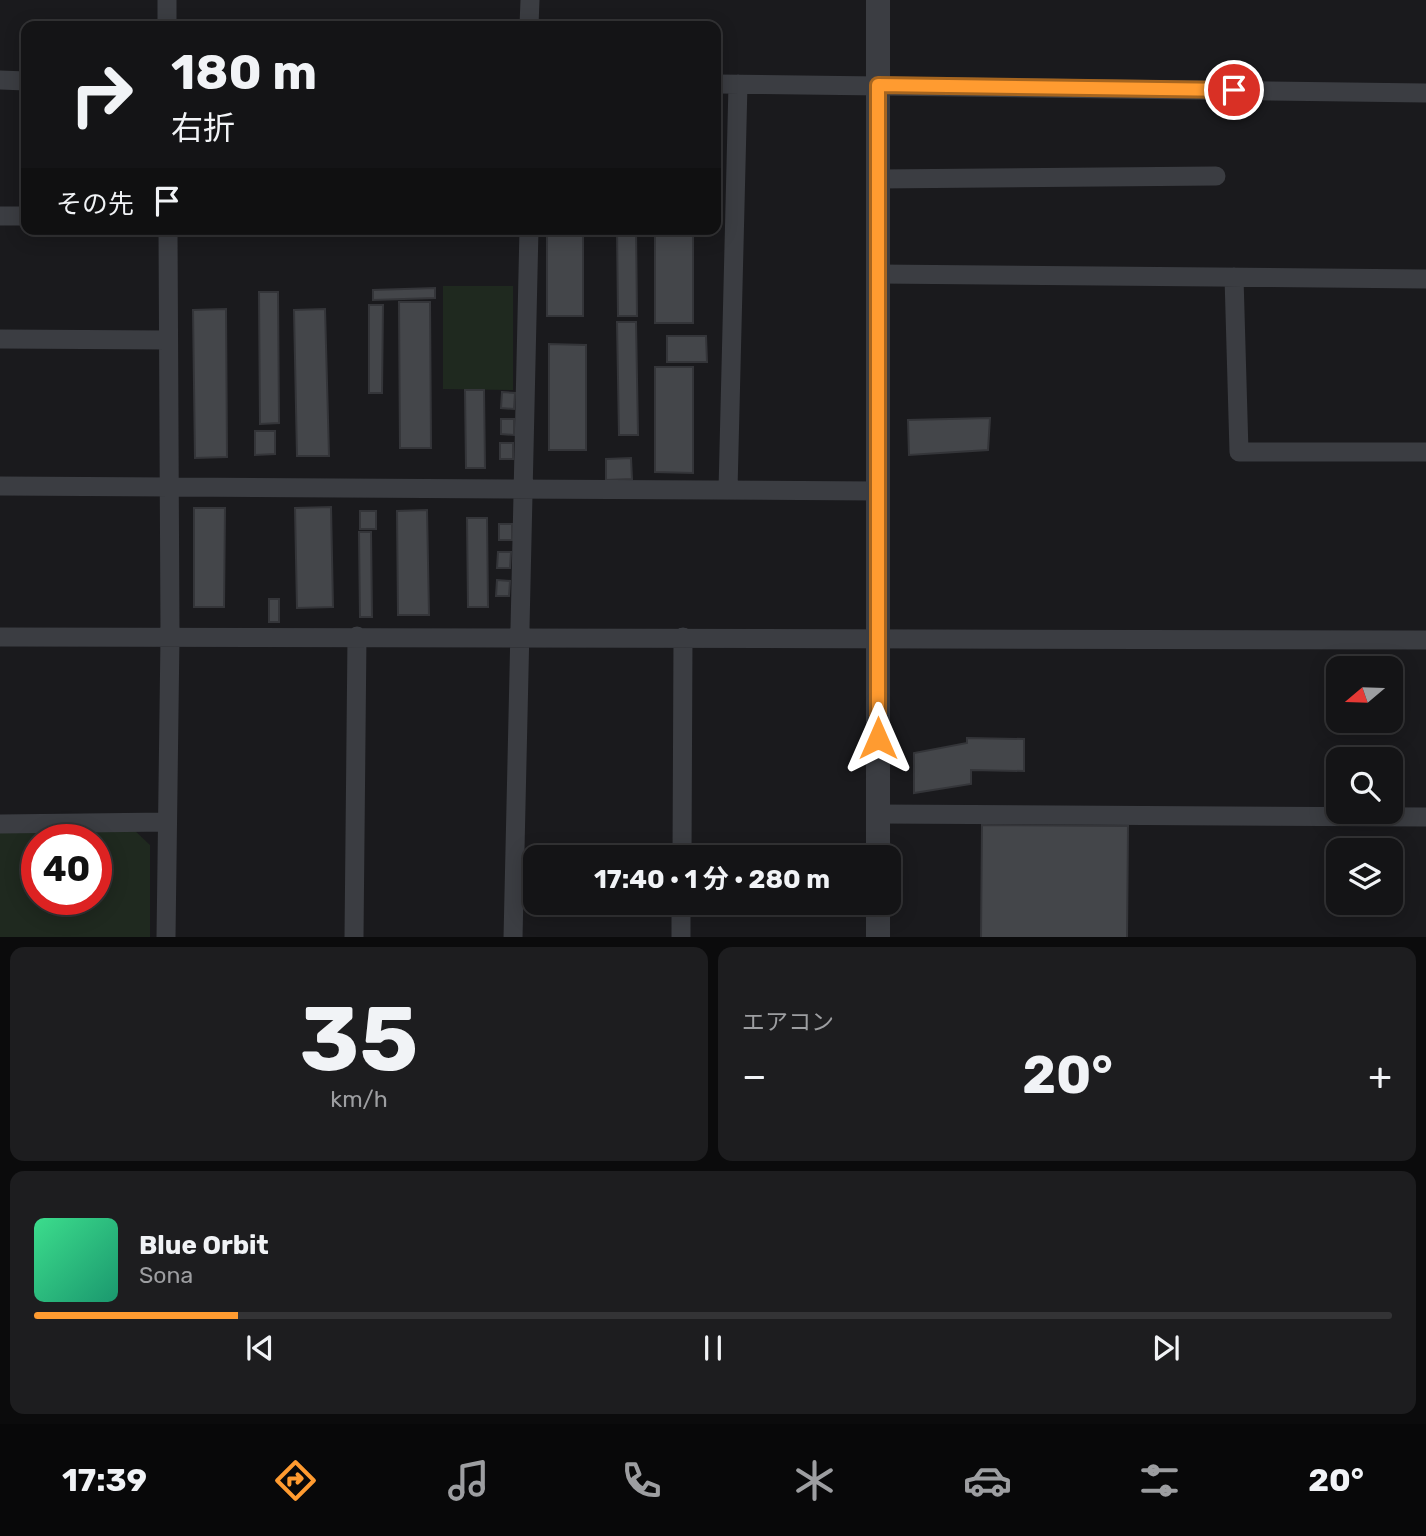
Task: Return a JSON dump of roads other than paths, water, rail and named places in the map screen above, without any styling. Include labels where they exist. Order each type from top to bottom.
[{"type":"street","points":[[167,0],[167,21]]},
{"type":"street","points":[[529,21],[530,0]]},
{"type":"street","points":[[878,0],[878,845]]},
{"type":"street","points":[[0,80],[21,80]]},
{"type":"street","points":[[721,84],[1426,93]]},
{"type":"street","points":[[728,490],[738,84]]},
{"type":"street","points":[[878,179],[1216,176]]},
{"type":"street","points":[[0,216],[21,216]]},
{"type":"street","points":[[166,937],[170,636],[168,235]]},
{"type":"street","points":[[513,937],[529,235]]},
{"type":"street","points":[[878,274],[1426,279]]},
{"type":"street","points":[[1234,277],[1239,452],[1426,452]]},
{"type":"street","points":[[0,339],[168,340]]},
{"type":"street","points":[[0,486],[878,491]]},
{"type":"street","points":[[354,937],[357,636]]},
{"type":"street","points":[[0,637],[1426,640]]},
{"type":"street","points":[[682,845],[683,637]]},
{"type":"street","points":[[878,814],[1426,817]]},
{"type":"street","points":[[0,824],[167,822]]},
{"type":"street","points":[[681,915],[681,937]]},
{"type":"street","points":[[878,915],[878,937]]}]
